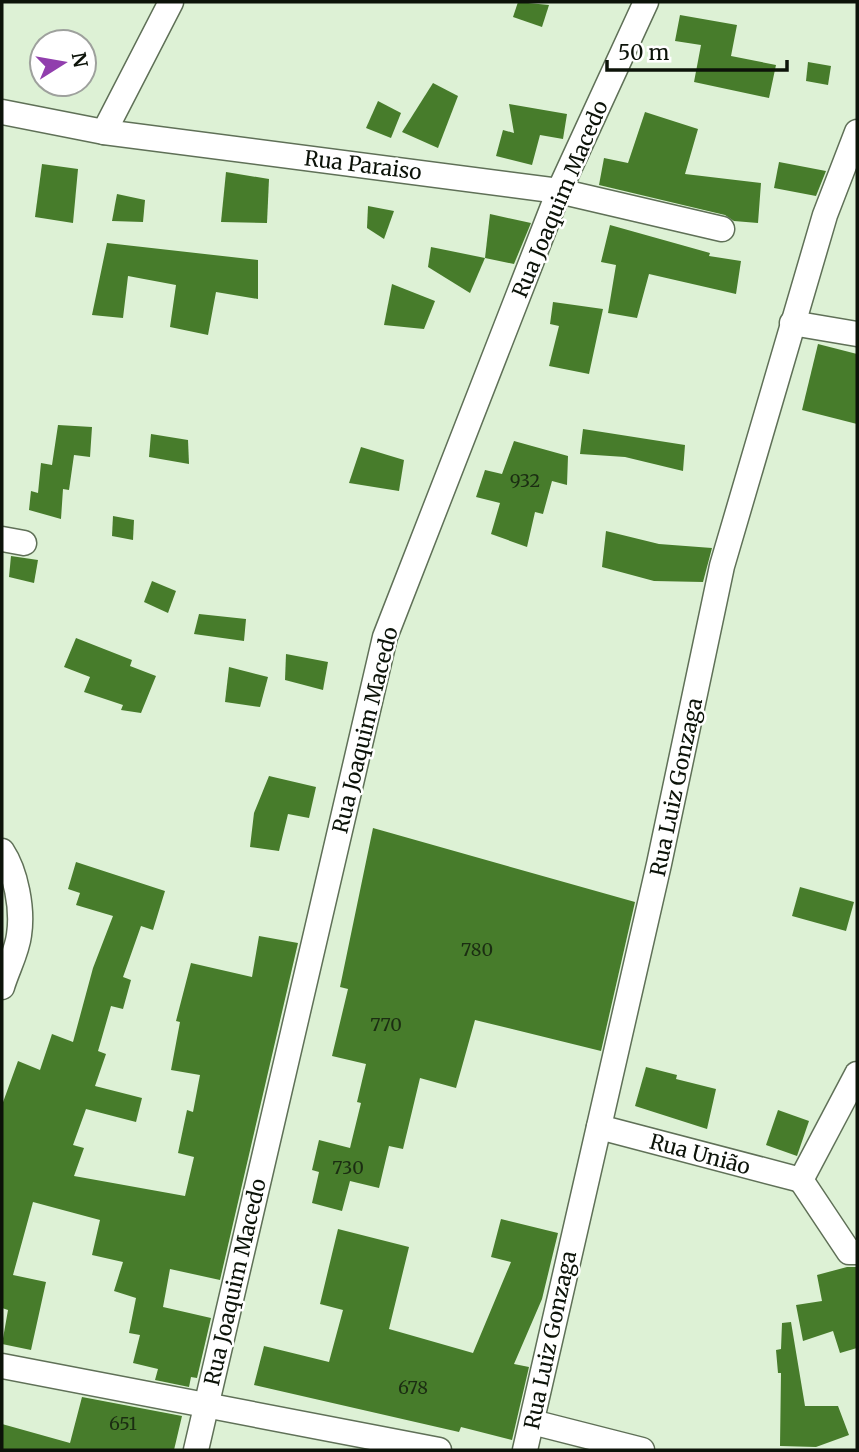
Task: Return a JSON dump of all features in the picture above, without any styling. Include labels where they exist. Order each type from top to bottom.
[{"type":"street","points":[[104,132],[171,2]]},
{"type":"street","name":"Rua Joaquim Macedo","points":[[197,1450],[385,637],[559,191],[646,2]]},
{"type":"street","name":"Rua Paraiso","points":[[2,112],[104,132],[559,191],[722,229]]},
{"type":"street","name":"Rua Luiz Gonzaga","points":[[525,1450],[662,850],[722,566],[825,215],[857,132]]},
{"type":"street","points":[[792,323],[857,334]]},
{"type":"street","points":[[2,851],[9,862],[16,890],[19,935],[2,986]]},
{"type":"street","points":[[853,1252],[801,1180],[857,1074]]},
{"type":"street","name":"Rua União","points":[[598,1127],[801,1180]]},
{"type":"street","points":[[2,1366],[439,1450]]},
{"type":"street","points":[[532,1422],[642,1450]]},
{"type":"building","points":[[518,2],[549,5],[542,27],[513,17]]},
{"type":"building","points":[[680,15],[737,25],[731,56],[776,65],[769,98],[694,82],[701,45],[675,41]]},
{"type":"building","points":[[808,62],[831,66],[828,85],[806,81]]},
{"type":"building","points":[[433,83],[458,96],[438,148],[402,132]]},
{"type":"building","points":[[378,101],[401,113],[391,138],[366,128]]},
{"type":"building","points":[[509,104],[567,114],[563,139],[540,135],[532,165],[496,156],[503,130],[514,133]]},
{"type":"building","points":[[645,112],[698,129],[685,174],[761,183],[758,223],[734,221],[725,215],[599,185],[604,158],[628,163]]},
{"type":"building","points":[[779,162],[826,171],[816,196],[774,188]]},
{"type":"building","points":[[42,164],[78,169],[73,223],[35,217]]},
{"type":"building","points":[[226,172],[269,179],[267,223],[221,222]]},
{"type":"building","points":[[117,194],[145,200],[143,222],[112,221]]},
{"type":"building","points":[[368,206],[394,211],[384,239],[367,228]]},
{"type":"building","points":[[490,214],[531,223],[514,264],[485,258]]},
{"type":"building","points":[[610,225],[710,253],[709,256],[741,261],[736,294],[649,274],[637,318],[608,313],[616,265],[601,262]]},
{"type":"building","points":[[107,243],[258,260],[258,299],[216,292],[208,335],[170,327],[176,285],[128,276],[123,318],[92,315]]},
{"type":"building","points":[[431,247],[485,258],[470,293],[428,267]]},
{"type":"building","points":[[392,284],[435,301],[424,329],[384,325]]},
{"type":"building","points":[[553,302],[603,309],[589,374],[549,366],[559,326],[550,324]]},
{"type":"building","points":[[818,344],[857,354],[857,424],[802,410]]},
{"type":"building","points":[[58,425],[92,427],[90,457],[74,455],[69,490],[63,489],[61,519],[29,510],[31,491],[38,493],[41,463],[52,465]]},
{"type":"building","points":[[583,429],[685,445],[683,471],[625,457],[580,454]]},
{"type":"building","points":[[151,434],[188,440],[189,464],[149,457]]},
{"type":"building","points":[[514,441],[568,456],[567,485],[552,481],[543,514],[535,512],[527,547],[491,534],[500,503],[476,497],[485,470],[502,474]]},
{"type":"building","points":[[361,447],[404,460],[399,491],[349,483]]},
{"type":"building","points":[[113,516],[134,520],[133,540],[112,536]]},
{"type":"building","points":[[606,531],[659,544],[712,548],[703,582],[654,581],[602,567]]},
{"type":"building","points":[[11,556],[38,560],[34,583],[9,577]]},
{"type":"building","points":[[152,581],[176,591],[168,613],[144,602]]},
{"type":"building","points":[[199,614],[246,619],[244,641],[194,634]]},
{"type":"building","points":[[76,638],[132,660],[130,666],[156,676],[141,713],[121,710],[123,705],[84,692],[90,677],[64,667]]},
{"type":"building","points":[[286,654],[328,662],[323,690],[285,680]]},
{"type":"building","points":[[229,667],[268,677],[260,707],[225,702]]},
{"type":"building","points":[[269,776],[316,787],[309,818],[288,814],[279,851],[250,847],[254,813]]},
{"type":"building","points":[[373,828],[635,902],[601,1051],[475,1020],[456,1088],[420,1078],[403,1149],[389,1146],[379,1188],[350,1181],[342,1211],[312,1203],[319,1172],[312,1170],[319,1140],[350,1148],[361,1103],[357,1102],[366,1064],[332,1056],[348,989],[340,987]]},
{"type":"building","points":[[76,862],[165,891],[153,930],[141,926],[123,977],[131,980],[123,1009],[111,1006],[98,1051],[106,1054],[95,1086],[142,1098],[136,1122],[86,1109],[73,1145],[84,1148],[74,1176],[185,1196],[194,1157],[178,1153],[187,1110],[193,1112],[200,1075],[171,1070],[180,1022],[176,1021],[191,963],[252,977],[259,936],[298,943],[220,1280],[170,1269],[163,1307],[211,1318],[197,1378],[191,1377],[189,1387],[155,1380],[158,1369],[133,1363],[140,1335],[129,1333],[136,1298],[114,1291],[123,1262],[92,1255],[100,1220],[33,1202],[13,1275],[46,1282],[31,1350],[2,1344],[8,1310],[2,1308],[2,1105],[18,1061],[40,1070],[52,1034],[73,1042],[93,968],[113,916],[76,905],[80,893],[68,889]]},
{"type":"building","points":[[800,887],[854,902],[846,931],[792,916]]},
{"type":"building","points":[[646,1067],[677,1075],[676,1079],[716,1089],[707,1129],[635,1106]]},
{"type":"building","points":[[778,1110],[809,1121],[797,1156],[766,1145]]},
{"type":"building","points":[[501,1219],[558,1233],[542,1299],[514,1364],[529,1367],[512,1440],[461,1427],[459,1432],[254,1385],[264,1346],[329,1362],[343,1310],[320,1304],[338,1229],[409,1247],[389,1329],[473,1353],[511,1262],[491,1257]]},
{"type":"building","points":[[857,1267],[857,1348],[840,1353],[833,1331],[803,1341],[796,1305],[822,1301],[817,1275]]},
{"type":"building","points":[[791,1322],[805,1406],[838,1406],[849,1435],[816,1447],[780,1446],[781,1373],[778,1373],[776,1350],[781,1349],[782,1323]]},
{"type":"building","points":[[82,1397],[182,1416],[174,1450],[2,1449],[2,1424],[70,1443]]}]
